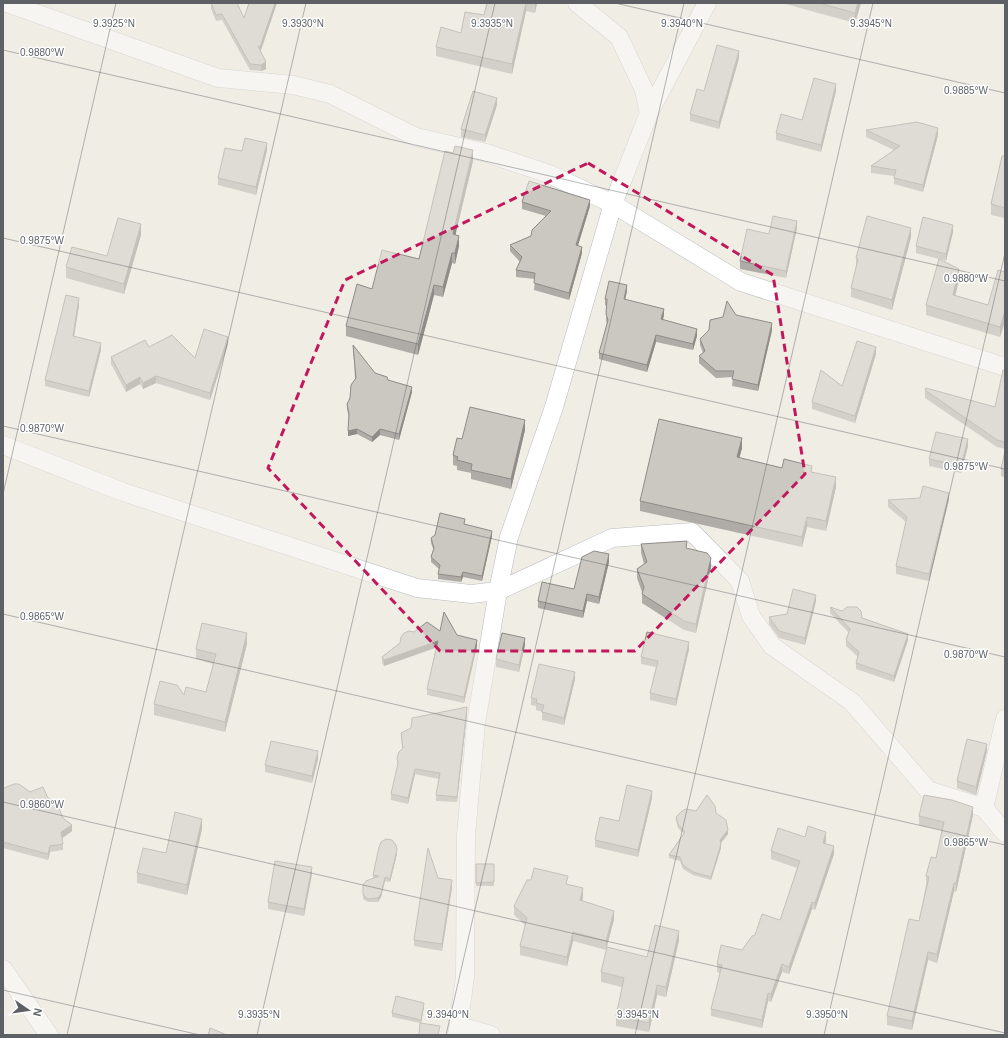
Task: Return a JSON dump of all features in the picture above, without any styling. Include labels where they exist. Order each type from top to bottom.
[{"type":"street","points":[[7,3],[218,78],[293,85],[330,94],[416,137],[486,153],[549,174],[613,204],[741,282],[1005,367]]},
{"type":"street","points":[[576,3],[620,37],[644,90],[649,113]]},
{"type":"street","points":[[491,1035],[458,1031],[464,977],[466,835],[476,723],[498,591],[509,537],[554,407],[613,204],[649,113],[707,3]]},
{"type":"street","points":[[3,445],[123,492],[417,588],[471,594],[498,591],[612,538],[692,532],[740,581],[751,616],[772,646],[852,702],[928,790],[984,808],[1005,832]]},
{"type":"street","points":[[984,808],[1005,719]]},
{"type":"street","points":[[3,969],[49,1035]]},
{"type":"highlighted area","points":[[588,163],[773,275],[805,474],[635,651],[440,651],[268,468],[345,280]]},
{"type":"building","points":[[211,3],[237,3],[244,18],[249,3],[275,3],[260,47],[258,46],[266,62],[261,65],[250,64],[222,14],[216,15]]},
{"type":"building","points":[[487,3],[526,3],[512,64],[436,47],[441,27],[461,33],[465,12],[484,15]]},
{"type":"building","points":[[819,3],[858,3],[855,13]]},
{"type":"building","points":[[717,45],[739,51],[719,122],[690,114],[697,89],[704,91]]},
{"type":"building","points":[[814,78],[836,84],[821,145],[776,133],[781,114],[802,120]]},
{"type":"building","points":[[473,91],[497,98],[485,135],[461,129]]},
{"type":"building","points":[[917,122],[938,128],[923,185],[894,178],[896,170],[871,166],[900,146],[866,130]]},
{"type":"building","points":[[245,138],[267,143],[256,187],[218,178],[225,148],[242,151]]},
{"type":"building","points":[[455,146],[473,150],[453,234],[459,236],[455,253],[452,253],[443,287],[434,285],[418,344],[346,326],[357,284],[372,289],[382,250],[419,259],[445,151],[453,153]]},
{"type":"building","points":[[1002,156],[1005,156],[1005,208],[991,204]]},
{"type":"building","points":[[529,181],[590,200],[576,245],[582,247],[569,293],[534,283],[535,273],[516,270],[522,257],[510,245],[531,236],[532,230],[551,211],[522,202]]},
{"type":"building","points":[[773,216],[797,221],[786,271],[740,261],[747,229],[769,234]]},
{"type":"building","points":[[867,216],[911,228],[892,300],[851,288],[858,259],[856,258]]},
{"type":"building","points":[[923,217],[953,225],[946,254],[916,246]]},
{"type":"building","points":[[118,218],[141,224],[124,284],[66,267],[72,247],[107,256]]},
{"type":"building","points":[[939,259],[959,269],[953,295],[988,305],[998,270],[1005,272],[1005,311],[1000,327],[926,305]]},
{"type":"building","points":[[609,281],[627,285],[624,299],[664,309],[661,319],[697,329],[693,344],[656,335],[647,365],[599,353],[608,320],[606,314],[607,299],[605,299]]},
{"type":"building","points":[[66,295],[79,298],[73,336],[101,343],[89,391],[45,380]]},
{"type":"building","points":[[727,301],[736,315],[772,323],[758,385],[732,379],[734,371],[716,371],[699,356],[705,351],[700,339],[709,330],[710,320],[723,317]]},
{"type":"building","points":[[204,329],[228,337],[210,393],[156,376],[143,383],[140,377],[126,385],[111,357],[145,340],[149,347],[172,335],[195,358]]},
{"type":"building","points":[[857,341],[876,347],[855,416],[812,402],[821,370],[842,386]]},
{"type":"building","points":[[353,345],[375,373],[387,377],[388,380],[412,387],[399,434],[380,429],[372,437],[357,429],[348,431],[349,414],[347,404],[350,398],[351,385],[356,378]]},
{"type":"building","points":[[1003,370],[1005,371],[1005,442],[997,440],[925,390],[926,388],[995,407]]},
{"type":"building","points":[[470,407],[525,420],[511,479],[471,470],[472,464],[457,460],[458,457],[453,455],[457,438],[462,439]]},
{"type":"building","points":[[659,419],[742,438],[737,457],[782,468],[784,459],[812,466],[811,472],[836,477],[826,521],[807,517],[802,537],[640,501]]},
{"type":"building","points":[[936,432],[968,439],[961,466],[929,459]]},
{"type":"building","points":[[1005,451],[1005,470],[1001,469]]},
{"type":"building","points":[[923,486],[949,493],[929,574],[896,566],[907,517],[888,500],[920,498]]},
{"type":"building","points":[[440,513],[465,519],[464,524],[492,531],[482,576],[463,572],[461,577],[438,574],[440,565],[431,557],[434,548],[431,538],[435,535]]},
{"type":"building","points":[[687,541],[686,548],[707,553],[711,558],[696,624],[684,621],[642,594],[644,587],[637,569],[647,562],[641,544]]},
{"type":"building","points":[[594,551],[609,554],[599,597],[587,594],[583,611],[538,601],[542,582],[574,589],[582,557]]},
{"type":"building","points":[[793,589],[816,595],[805,638],[779,631],[769,617],[787,614]]},
{"type":"building","points":[[830,607],[842,611],[847,607],[857,607],[861,611],[862,618],[908,634],[894,676],[856,663],[859,652],[846,640],[850,629]]},
{"type":"building","points":[[444,612],[457,635],[477,640],[464,697],[427,689],[438,641],[384,660],[382,657],[400,643],[401,637],[404,633],[409,631],[414,632],[427,622],[440,631]]},
{"type":"building","points":[[202,623],[247,633],[225,722],[154,704],[160,681],[177,685],[184,695],[186,687],[206,692],[216,654],[196,649]]},
{"type":"building","points":[[647,632],[689,642],[676,699],[650,693],[658,661],[641,657]]},
{"type":"building","points":[[502,633],[525,638],[519,665],[496,659]]},
{"type":"building","points":[[539,664],[575,672],[564,718],[542,712],[544,705],[536,703],[537,699],[531,698]]},
{"type":"building","points":[[467,707],[457,797],[436,795],[440,773],[415,769],[408,798],[391,794],[398,763],[397,758],[399,752],[403,748],[401,733],[411,728],[412,718]]},
{"type":"building","points":[[967,739],[987,744],[976,787],[957,781]]},
{"type":"building","points":[[271,741],[318,751],[312,776],[265,765]]},
{"type":"building","points":[[14,784],[19,784],[30,792],[43,787],[48,798],[57,804],[63,818],[72,825],[61,832],[63,844],[50,846],[48,854],[3,842],[3,788]]},
{"type":"building","points":[[627,785],[652,791],[638,850],[595,840],[600,817],[619,821]]},
{"type":"building","points":[[707,795],[715,806],[716,813],[726,820],[728,830],[720,840],[721,844],[711,877],[693,872],[683,865],[680,857],[669,855],[685,832],[678,824],[676,817],[686,809],[696,811]]},
{"type":"building","points":[[924,795],[952,800],[973,807],[956,883],[954,883],[937,954],[928,952],[912,1021],[887,1016],[909,919],[919,921],[929,877],[926,876],[931,857],[936,858],[944,822],[919,816]]},
{"type":"building","points":[[175,812],[202,819],[187,885],[137,873],[143,848],[166,853]]},
{"type":"building","points":[[808,826],[826,832],[823,843],[834,846],[815,903],[812,902],[789,967],[782,964],[771,994],[768,993],[762,1020],[711,1009],[722,965],[717,964],[721,945],[742,950],[752,936],[755,935],[762,914],[780,920],[800,861],[771,851],[778,828],[805,837]]},
{"type":"building","points":[[386,839],[392,840],[396,845],[397,850],[390,879],[385,877],[381,894],[378,898],[368,899],[363,895],[363,885],[366,881],[379,876],[373,875],[379,847],[381,842]]},
{"type":"building","points":[[428,848],[438,878],[452,880],[442,944],[414,940]]},
{"type":"building","points":[[275,861],[312,867],[304,909],[268,902]]},
{"type":"building","points":[[476,864],[494,864],[494,882],[476,883]]},
{"type":"building","points":[[534,868],[568,876],[566,884],[583,888],[580,900],[614,911],[606,941],[573,932],[567,957],[520,946],[527,918],[514,906],[527,880],[531,880]]},
{"type":"building","points":[[655,925],[679,931],[666,987],[657,985],[649,1023],[616,1016],[624,978],[601,972],[607,947],[647,957]]},
{"type":"building","points":[[396,996],[424,1003],[421,1020],[392,1013]]},
{"type":"building","points":[[420,1023],[440,1026],[438,1035],[419,1035]]},
{"type":"building","points":[[210,1028],[227,1035],[208,1035]]}]
